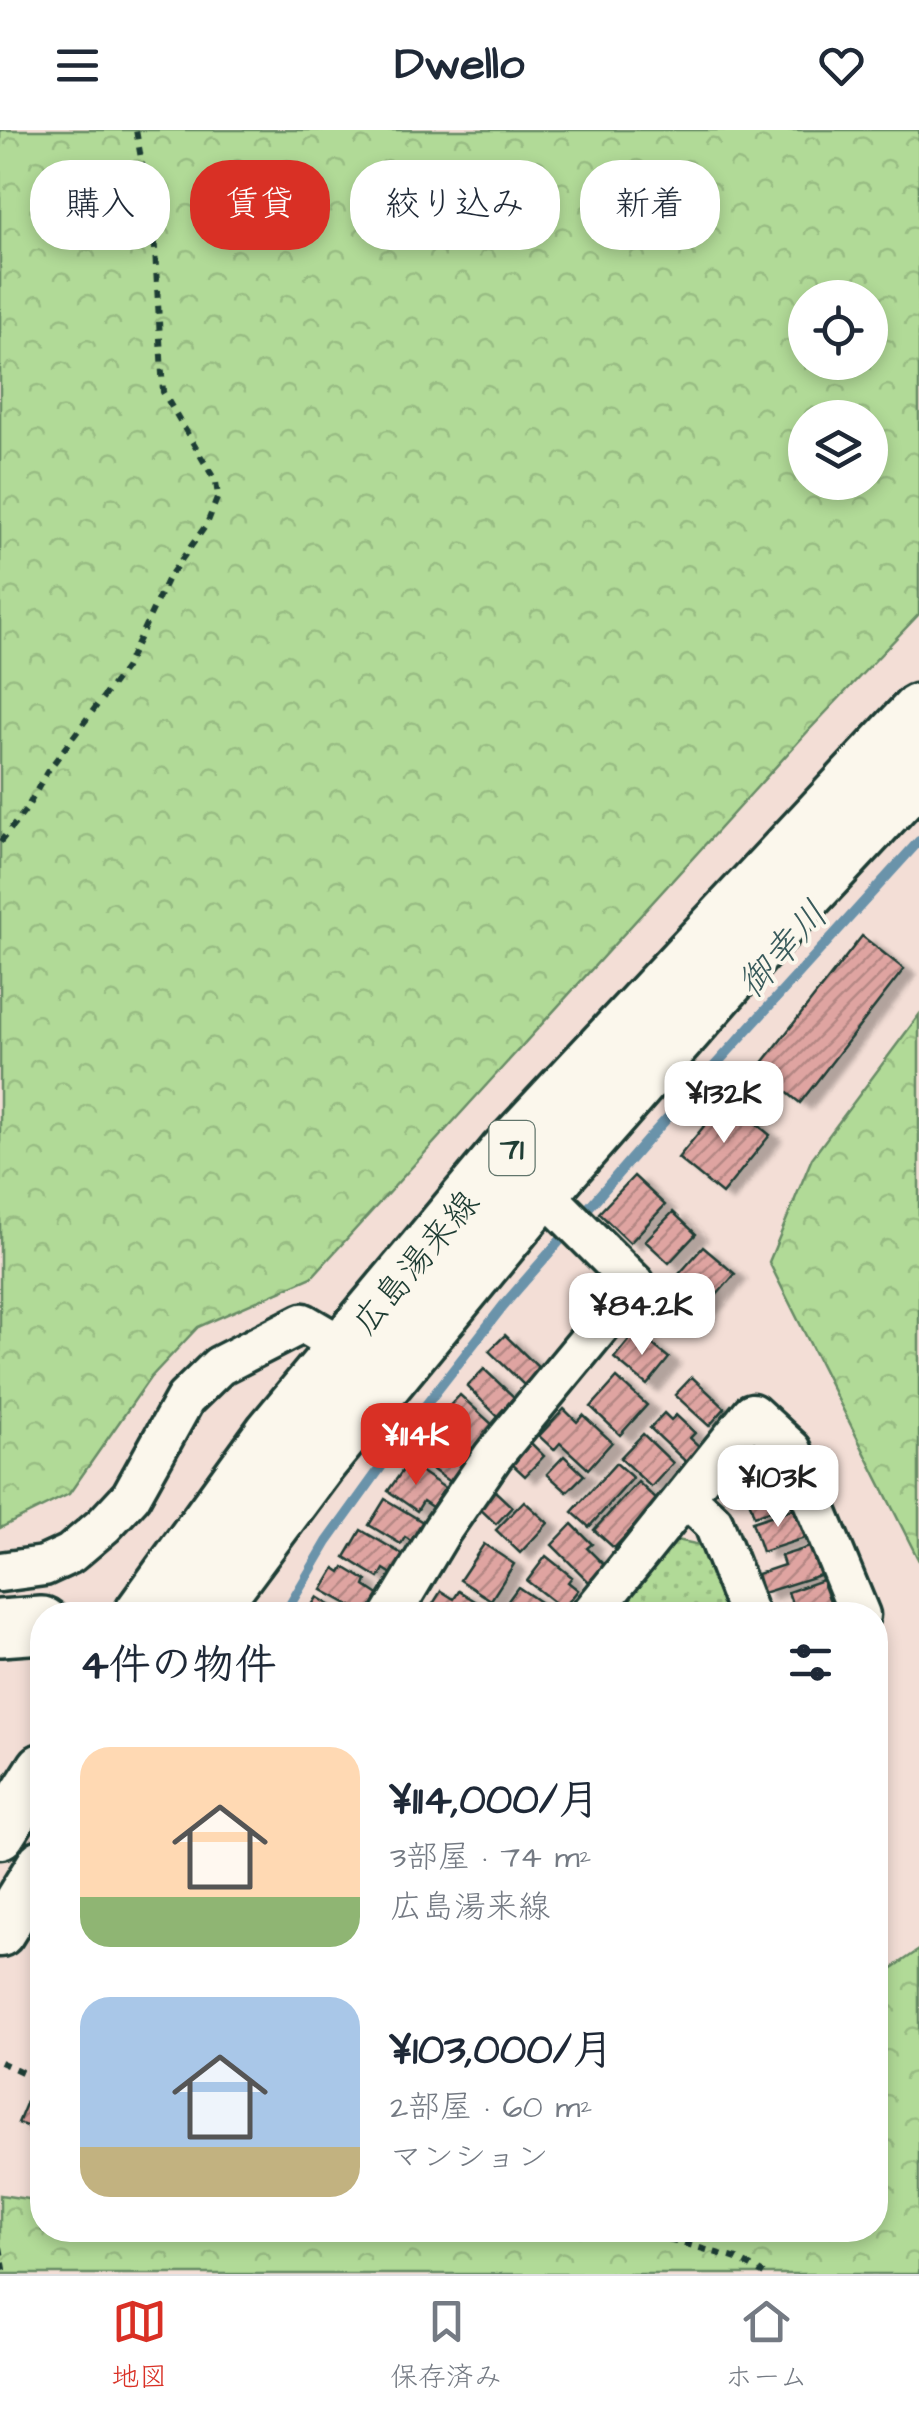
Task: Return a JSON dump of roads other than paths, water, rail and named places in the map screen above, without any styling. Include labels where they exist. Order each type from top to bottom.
[{"type":"main road","name":"広島湯来線","points":[[214,1602],[523,1173],[919,712]]},
{"type":"main road","name":"広島湯来線","points":[[151,1602],[273,1434],[344,1346],[761,941],[919,772]]},
{"type":"main road","points":[[0,1628],[30,1626]]},
{"type":"street","points":[[399,1602],[493,1456],[635,1284],[523,1173]]},
{"type":"street","points":[[0,1572],[44,1566],[70,1554],[104,1526],[131,1496],[185,1399],[219,1366],[302,1323],[344,1346]]},
{"type":"street","points":[[601,1602],[752,1413],[792,1450],[855,1602]]},
{"type":"street","points":[[686,1498],[713,1522],[743,1602]]},
{"type":"street","points":[[0,1834],[30,1787]]},
{"type":"street","points":[[0,1932],[30,1883]]},
{"type":"waterway","name":"御幸川","points":[[292,1602],[327,1542],[503,1306],[650,1137],[919,841]]}]
